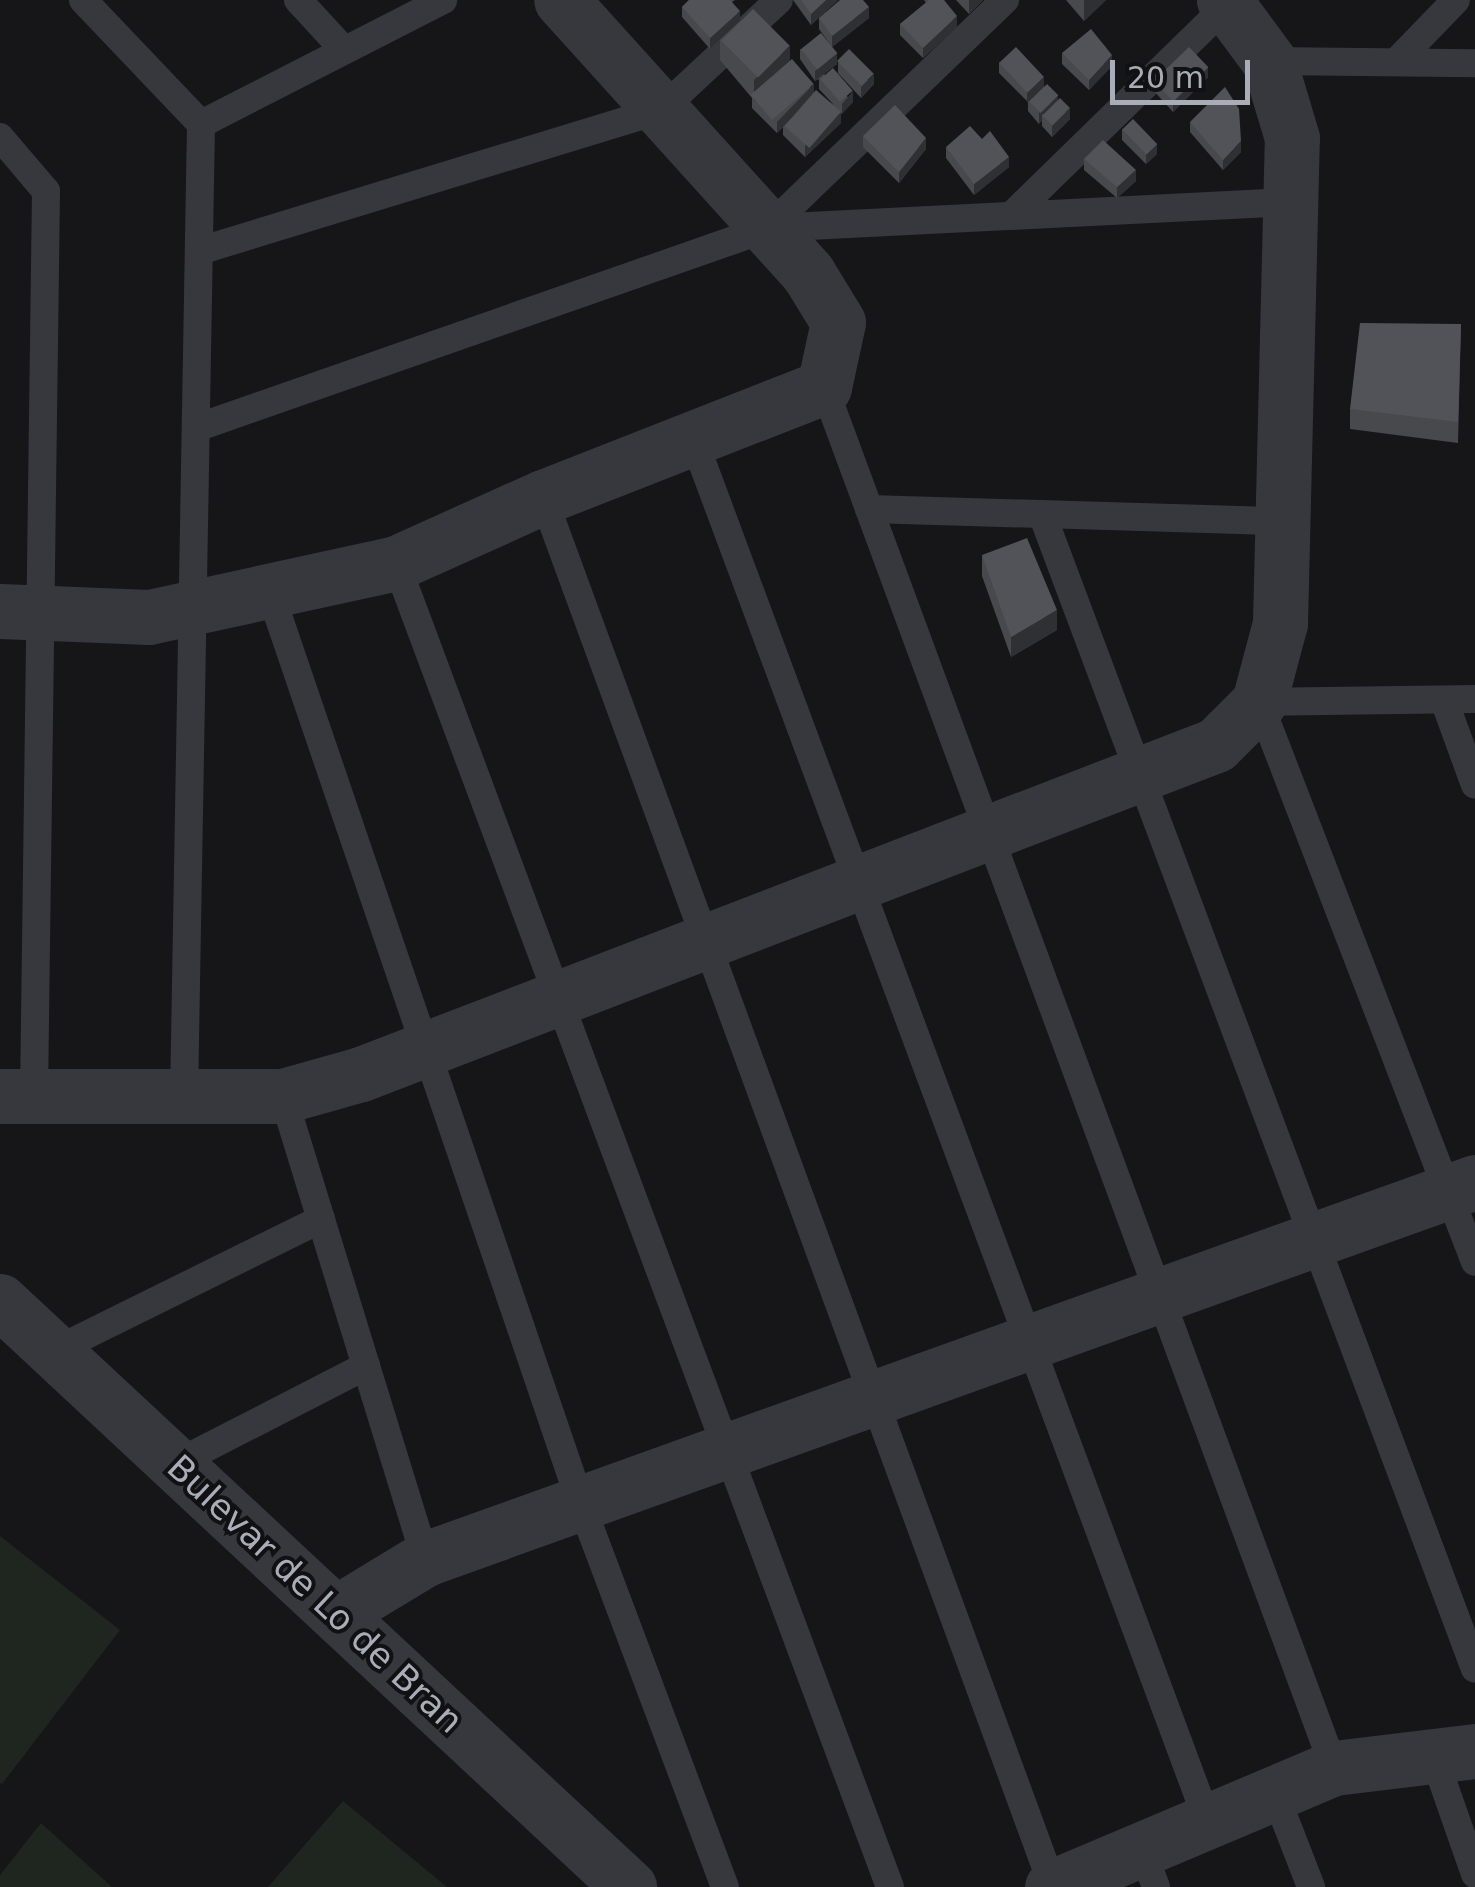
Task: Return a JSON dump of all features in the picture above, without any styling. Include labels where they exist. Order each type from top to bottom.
[{"type":"street","points":[[22,612],[149,617],[271,595],[396,563],[543,496],[824,387],[838,322],[808,273],[561,0]]},
{"type":"street","points":[[17,1096],[283,1096],[426,1048],[1216,745],[1259,702],[1280,623],[1292,138],[1269,61],[1228,1]]},
{"type":"street","points":[[336,1613],[426,1559],[1462,1187]]},
{"type":"street","name":"Bulevar de Lo de Bran","points":[[0,1300],[629,1887]]},
{"type":"street","points":[[1053,1887],[1150,1870],[1208,1822],[1334,1768],[1454,1754]]},
{"type":"lane","points":[[83,0],[202,124],[189,610],[184,1096]]},
{"type":"lane","points":[[298,0],[344,50]]},
{"type":"lane","points":[[202,124],[443,0]]},
{"type":"lane","points":[[198,251],[661,110],[778,0]]},
{"type":"lane","points":[[768,228],[1005,0]]},
{"type":"lane","points":[[1396,62],[1456,0]]},
{"type":"lane","points":[[1011,216],[1228,1]]},
{"type":"lane","points":[[1269,61],[1475,64]]},
{"type":"lane","points":[[0,137],[46,191],[22,612],[17,1096]]},
{"type":"lane","points":[[196,428],[768,228],[1290,202]]},
{"type":"lane","points":[[824,387],[1334,1768]]},
{"type":"lane","points":[[693,438],[1208,1822]]},
{"type":"lane","points":[[543,496],[1053,1887]]},
{"type":"lane","points":[[869,509],[1282,521]]},
{"type":"lane","points":[[1042,514],[1475,1669]]},
{"type":"lane","points":[[396,563],[890,1887]]},
{"type":"lane","points":[[271,595],[581,1504],[726,1887]]},
{"type":"lane","points":[[1475,699],[1259,702],[1462,1187],[1475,1262]]},
{"type":"lane","points":[[1444,700],[1475,785]]},
{"type":"lane","points":[[283,1096],[426,1559]]},
{"type":"lane","points":[[54,1351],[321,1219]]},
{"type":"lane","points":[[175,1464],[366,1366]]},
{"type":"lane","points":[[1454,1754],[1475,1874]]},
{"type":"lane","points":[[1275,1794],[1311,1887]]},
{"type":"shaded area","points":[[0,1536],[120,1630],[2,1784],[0,1783]]},
{"type":"shaded area","points":[[343,1801],[447,1887],[268,1887]]},
{"type":"shaded area","points":[[41,1823],[112,1887],[0,1887],[0,1875]]},
{"type":"building","points":[[689,0],[730,0],[740,11],[710,38],[682,7]]},
{"type":"building","points":[[801,0],[826,0],[811,14]]},
{"type":"building","points":[[840,0],[863,0],[869,7],[832,36],[819,18]]},
{"type":"building","points":[[929,0],[944,0],[957,16],[923,48],[900,24]]},
{"type":"building","points":[[753,9],[790,46],[758,78],[721,41]]},
{"type":"building","points":[[1091,29],[1112,55],[1089,80],[1062,53]]},
{"type":"building","points":[[821,33],[837,53],[817,70],[801,49]]},
{"type":"building","points":[[1016,47],[1044,77],[1027,93],[999,63]]},
{"type":"building","points":[[1189,47],[1208,67],[1173,101],[1154,81]]},
{"type":"building","points":[[849,49],[874,74],[862,86],[837,61]]},
{"type":"building","points":[[792,59],[814,84],[772,120],[750,95]]},
{"type":"building","points":[[833,68],[853,91],[840,102],[820,79]]},
{"type":"building","points":[[1047,84],[1058,95],[1041,113],[1029,102]]},
{"type":"building","points":[[1225,87],[1239,109],[1241,141],[1223,160],[1190,122]]},
{"type":"building","points":[[816,90],[841,112],[809,148],[785,126]]},
{"type":"building","points":[[1060,98],[1070,108],[1052,126],[1042,116]]},
{"type":"building","points":[[895,105],[926,138],[899,172],[863,136]]},
{"type":"building","points":[[1133,119],[1157,144],[1147,155],[1122,129]]},
{"type":"building","points":[[970,126],[982,139],[990,131],[1009,157],[974,184],[946,147]]},
{"type":"building","points":[[1103,140],[1136,170],[1117,187],[1084,159]]},
{"type":"building","points":[[1360,323],[1461,324],[1458,422],[1350,409]]},
{"type":"building","points":[[1027,538],[1057,610],[1011,637],[982,555]]}]
